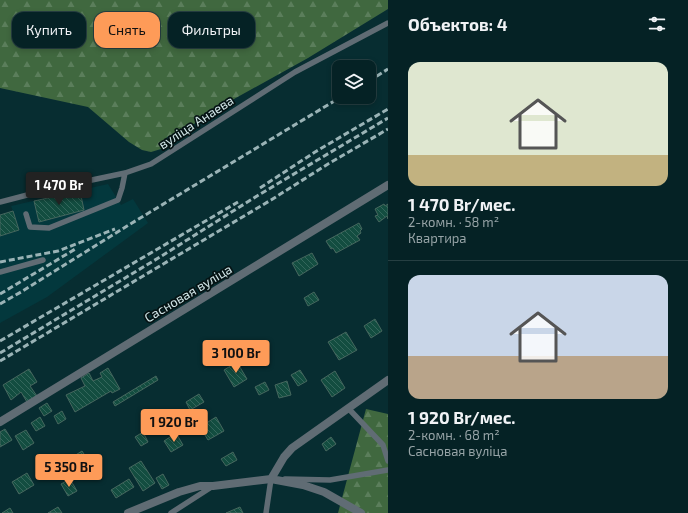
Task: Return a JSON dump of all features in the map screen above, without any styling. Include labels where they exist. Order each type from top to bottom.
[{"type":"street","name":"Сасновая вуліца","points":[[0,422],[388,185]]},
{"type":"street","points":[[271,479],[284,457],[292,448],[388,380]]},
{"type":"street","points":[[128,513],[179,492],[200,486],[213,486],[271,479],[303,485],[324,492],[360,513]]},
{"type":"lane","name":"вуліца Анаева","points":[[0,202],[54,188],[125,173],[151,164],[295,72],[388,23]]},
{"type":"lane","points":[[26,214],[30,227],[49,228],[99,208],[118,200],[125,173]]},
{"type":"lane","points":[[0,272],[43,260]]},
{"type":"lane","points":[[348,408],[383,445],[388,461]]},
{"type":"lane","points":[[266,513],[271,479],[330,480],[388,470]]},
{"type":"lane","points":[[171,513],[213,486]]},
{"type":"shaded area","points":[[108,184],[121,205],[133,199],[148,223],[47,297],[0,323],[0,215],[13,211],[11,206]]},
{"type":"green space","points":[[0,0],[388,0],[388,9],[308,58],[234,99],[212,115],[167,137],[161,149],[151,152],[142,150],[129,142],[88,107],[0,88]]},
{"type":"green space","points":[[366,409],[388,414],[388,513],[338,513]]},
{"type":"building","points":[[80,191],[84,210],[39,222],[34,201]]},
{"type":"building","points":[[384,204],[385,206],[388,204],[388,219],[387,216],[379,222],[375,216],[378,215],[375,209]]},
{"type":"building","points":[[13,211],[19,230],[0,236],[0,215]]},
{"type":"building","points":[[359,223],[362,229],[360,231],[361,233],[357,236],[360,240],[336,253],[333,248],[331,249],[326,241]]},
{"type":"building","points":[[312,253],[318,264],[299,276],[292,263]]},
{"type":"building","points":[[314,292],[319,300],[308,306],[304,298]]},
{"type":"building","points":[[375,319],[382,331],[371,338],[364,326]]},
{"type":"building","points":[[346,332],[357,350],[339,360],[328,342]]},
{"type":"building","points":[[237,362],[247,379],[234,387],[224,370]]},
{"type":"building","points":[[108,368],[120,389],[112,393],[111,391],[75,412],[66,395],[85,386],[81,378],[89,373],[93,381],[102,377],[100,373]]},
{"type":"building","points":[[29,369],[37,382],[30,386],[37,396],[27,402],[21,392],[11,400],[3,385]]},
{"type":"building","points":[[300,370],[307,381],[298,386],[291,375]]},
{"type":"building","points":[[335,371],[345,388],[332,397],[321,380]]},
{"type":"building","points":[[156,376],[158,380],[115,406],[113,402]]},
{"type":"building","points":[[287,381],[291,395],[279,398],[275,385]]},
{"type":"building","points":[[265,382],[269,390],[259,395],[255,387]]},
{"type":"building","points":[[199,394],[204,402],[190,410],[186,402]]},
{"type":"building","points":[[47,403],[52,411],[44,416],[39,408]]},
{"type":"building","points":[[62,411],[66,419],[58,424],[54,416]]},
{"type":"building","points":[[40,417],[45,426],[36,431],[31,423]]},
{"type":"building","points":[[216,417],[224,431],[208,440],[200,427]]},
{"type":"building","points":[[166,421],[171,427],[160,434],[156,427]]},
{"type":"building","points":[[5,429],[12,440],[0,447],[0,432]]},
{"type":"building","points":[[26,430],[34,443],[23,450],[15,436]]},
{"type":"building","points":[[143,432],[148,442],[141,446],[135,437]]},
{"type":"building","points":[[176,433],[183,445],[171,452],[164,441]]},
{"type":"building","points":[[331,437],[336,444],[326,451],[322,444]]},
{"type":"building","points":[[82,451],[88,460],[80,465],[74,456]]},
{"type":"building","points":[[233,452],[237,460],[226,466],[221,459]]},
{"type":"building","points":[[141,461],[155,483],[143,491],[129,468]]},
{"type":"building","points":[[27,473],[34,485],[19,494],[12,482]]},
{"type":"building","points":[[163,474],[169,485],[162,489],[156,478]]},
{"type":"building","points":[[70,479],[77,491],[68,496],[61,484]]},
{"type":"building","points":[[129,479],[134,487],[116,498],[111,490]]},
{"type":"building","points":[[58,507],[62,513],[48,513]]},
{"type":"building","points":[[240,507],[243,513],[226,513]]},
{"type":"building","points":[[10,508],[13,513],[2,513]]},
{"type":"railway","points":[[376,77],[388,69]]},
{"type":"railway","points":[[0,304],[332,102]]},
{"type":"railway","points":[[260,188],[315,152],[388,109]]},
{"type":"railway","points":[[0,353],[388,118]]},
{"type":"railway","points":[[0,361],[388,129]]},
{"type":"railway","points":[[0,341],[238,202]]},
{"type":"railway","points":[[0,262],[58,251],[115,229]]},
{"type":"railway","points":[[0,294],[77,248]]}]
